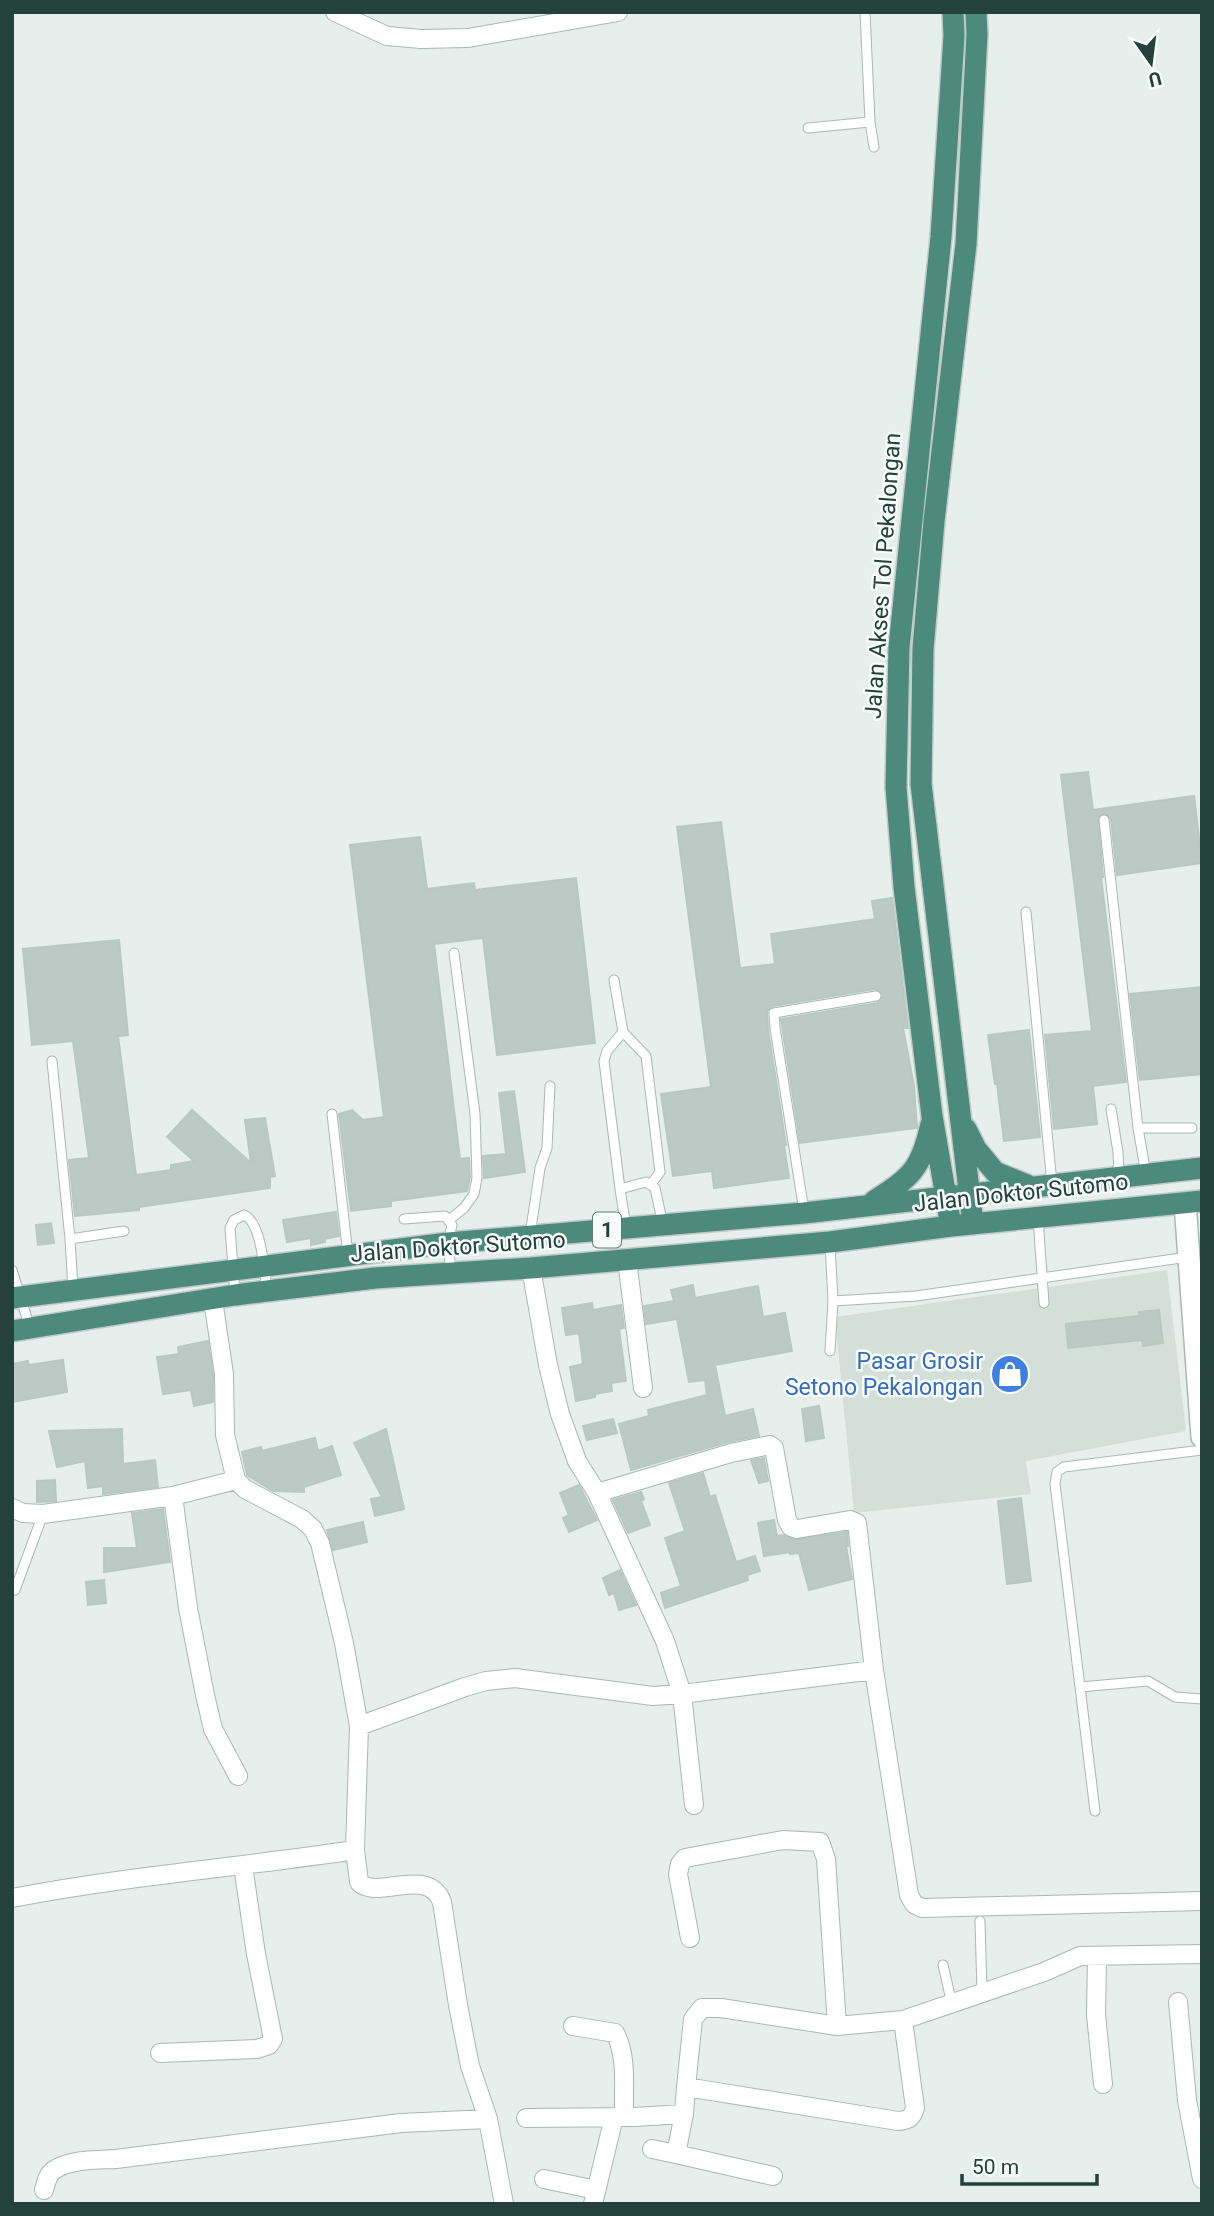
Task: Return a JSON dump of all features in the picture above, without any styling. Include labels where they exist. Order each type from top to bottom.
[{"type":"highway","name":"Jalan Akses Tol Pekalongan","points":[[951,1226],[932,1116],[904,887],[897,799],[899,647],[941,237],[954,36],[953,12]]},
{"type":"highway","name":"Jalan Akses Tol Pekalongan","points":[[973,1224],[921,784],[923,649],[934,521],[966,244],[976,12]]},
{"type":"highway","points":[[959,1114],[976,1149],[995,1172],[1042,1185]]},
{"type":"highway","points":[[869,1204],[908,1179],[925,1150],[932,1116]]},
{"type":"highway","name":"Jalan Doktor Sutomo","points":[[17,1297],[448,1243],[804,1213],[1202,1168]]},
{"type":"highway","name":"Jalan Doktor Sutomo","points":[[21,1329],[235,1295],[375,1278],[531,1268],[830,1242],[1038,1216],[1193,1202]]},
{"type":"street","points":[[335,12],[387,36],[421,39],[468,38],[618,12]]},
{"type":"street","points":[[1193,1202],[1188,1257],[1196,1282],[1202,1437]]},
{"type":"street","points":[[627,1260],[643,1388]]},
{"type":"street","points":[[531,1268],[543,1342],[560,1415],[577,1461],[597,1493],[666,1641],[682,1695],[694,1805]]},
{"type":"street","points":[[213,1300],[224,1374],[225,1435],[236,1480],[245,1489],[302,1519],[316,1536],[344,1643],[359,1726],[355,1850],[358,1878],[363,1886],[417,1885],[431,1887],[439,1893],[470,2066],[488,2119],[504,2204]]},
{"type":"street","points":[[597,1493],[731,1453],[770,1446],[774,1448],[787,1520],[791,1527],[797,1529],[850,1520],[857,1523],[874,1670],[909,1895],[914,1904],[922,1908],[938,1909],[1202,1901]]},
{"type":"street","points":[[12,1508],[23,1513],[43,1514],[173,1496],[236,1480]]},
{"type":"street","points":[[173,1496],[188,1608],[205,1695],[214,1729],[238,1776]]},
{"type":"street","points":[[359,1726],[486,1681],[515,1678],[653,1696],[682,1695],[874,1670]]},
{"type":"street","points":[[690,1938],[678,1874],[680,1864],[685,1858],[783,1840],[820,1842],[826,1859],[837,2026]]},
{"type":"street","points":[[12,1898],[355,1850]]},
{"type":"street","points":[[160,2053],[257,2049],[269,2045],[274,2039],[256,1954],[243,1866]]},
{"type":"street","points":[[678,2147],[684,2114],[693,2019],[702,2008],[721,2008],[837,2026],[903,2021],[1080,1956],[1202,1954]]},
{"type":"street","points":[[1097,1957],[1096,2015],[1103,2084]]},
{"type":"street","points":[[1178,2002],[1187,2100],[1202,2179]]},
{"type":"street","points":[[686,2087],[898,2121],[908,2120],[913,2116],[915,2108],[903,2021]]},
{"type":"street","points":[[544,2179],[594,2197],[624,2117],[622,2052],[619,2040],[615,2033],[573,2026]]},
{"type":"street","points":[[526,2118],[684,2114]]},
{"type":"street","points":[[44,2190],[47,2178],[54,2170],[90,2160],[401,2123],[488,2119]]},
{"type":"street","points":[[652,2149],[678,2147],[773,2176]]},
{"type":"lane","points":[[865,12],[870,122],[874,147]]},
{"type":"lane","points":[[808,128],[870,122]]},
{"type":"lane","points":[[1104,820],[1138,1128],[1146,1174]]},
{"type":"lane","points":[[1026,912],[1042,1185]]},
{"type":"lane","points":[[449,1220],[464,1208],[474,1194],[477,1178],[475,1114],[454,953]]},
{"type":"lane","points":[[614,980],[623,1032],[646,1056],[660,1172],[651,1184]]},
{"type":"lane","points":[[804,1213],[774,1013],[876,996]]},
{"type":"lane","points":[[623,1032],[607,1051],[604,1061],[626,1228]]},
{"type":"lane","points":[[52,1061],[73,1289]]},
{"type":"lane","points":[[530,1237],[540,1168],[547,1148],[550,1086]]},
{"type":"lane","points":[[1111,1109],[1119,1178]]},
{"type":"lane","points":[[332,1114],[348,1255]]},
{"type":"lane","points":[[1138,1128],[1192,1128]]},
{"type":"lane","points":[[620,1189],[646,1182],[651,1184],[655,1188],[663,1225]]},
{"type":"lane","points":[[235,1295],[230,1228],[234,1220],[244,1215],[255,1227],[267,1291]]},
{"type":"lane","points":[[404,1219],[445,1216],[449,1220],[452,1225],[448,1243],[451,1273]]},
{"type":"lane","points":[[1038,1216],[1044,1303]]},
{"type":"lane","points":[[70,1239],[124,1231]]},
{"type":"lane","points":[[830,1242],[833,1301],[830,1351]]},
{"type":"lane","points":[[833,1301],[916,1296],[1188,1257]]},
{"type":"lane","points":[[12,1270],[21,1329]]},
{"type":"lane","points":[[1095,1811],[1055,1484],[1057,1472],[1064,1467],[1202,1450]]},
{"type":"lane","points":[[15,1590],[43,1514]]},
{"type":"lane","points":[[1080,1687],[1148,1681],[1175,1697],[1202,1699]]},
{"type":"lane","points":[[980,1921],[982,1993]]},
{"type":"lane","points":[[943,1965],[952,2004]]},
{"type":"shaded area","name":"Pasar Grosir Setono Pekalongan","points":[[1167,1270],[1186,1431],[1026,1461],[1031,1494],[854,1513],[835,1317]]},
{"type":"building","points":[[1088,772],[1093,810],[1194,796],[1202,863],[1117,875],[1111,819],[1104,813],[1098,817],[1101,877],[1126,1082],[1093,1086],[1097,1124],[1054,1129],[1045,1035],[1092,1031],[1061,775]]},
{"type":"building","points":[[721,822],[740,968],[775,964],[771,934],[875,919],[872,901],[892,898],[908,1028],[903,1028],[914,1086],[917,1128],[800,1143],[781,1019],[877,1003],[883,994],[875,989],[773,1006],[767,1011],[768,1029],[789,1178],[714,1188],[712,1171],[673,1176],[661,1094],[711,1087],[677,827]]},
{"type":"building","points":[[420,837],[427,889],[474,883],[475,890],[576,878],[595,1043],[497,1055],[483,938],[434,944],[460,1159],[469,1158],[470,1177],[467,1191],[391,1201],[391,1206],[351,1211],[339,1114],[352,1110],[363,1120],[384,1117],[350,845]]},
{"type":"building","points":[[119,940],[128,1035],[118,1036],[136,1175],[171,1170],[171,1165],[194,1161],[167,1137],[192,1110],[251,1163],[245,1120],[265,1118],[275,1176],[270,1177],[270,1188],[139,1207],[139,1210],[75,1216],[69,1160],[89,1158],[73,1041],[32,1045],[23,949]]},
{"type":"building","points":[[1202,987],[1202,1074],[1140,1080],[1130,994]]},
{"type":"building","points":[[1029,1030],[1040,1137],[1004,1141],[988,1035]]},
{"type":"building","points":[[514,1091],[525,1172],[484,1178],[483,1156],[506,1154],[499,1093]]},
{"type":"building","points":[[336,1212],[339,1236],[311,1245],[311,1238],[287,1242],[283,1220]]},
{"type":"building","points":[[51,1223],[54,1243],[38,1245],[36,1225]]},
{"type":"building","points":[[693,1285],[695,1298],[758,1286],[763,1317],[785,1313],[792,1351],[715,1365],[725,1416],[753,1409],[759,1436],[728,1442],[631,1470],[619,1424],[649,1416],[648,1410],[707,1395],[705,1380],[689,1382],[677,1319],[646,1324],[644,1306],[674,1301],[671,1290]]},
{"type":"building","points":[[592,1303],[593,1310],[621,1305],[624,1328],[619,1329],[626,1381],[611,1383],[612,1391],[576,1401],[570,1367],[583,1364],[579,1333],[566,1335],[562,1308]]},
{"type":"building","points":[[1159,1310],[1163,1343],[1143,1346],[1142,1340],[1068,1348],[1066,1324],[1140,1316],[1139,1312]]},
{"type":"building","points":[[208,1341],[213,1375],[213,1402],[194,1406],[191,1390],[163,1394],[157,1357],[179,1354],[178,1347]]},
{"type":"building","points":[[63,1360],[67,1392],[12,1402],[12,1364],[28,1361],[29,1365]]},
{"type":"building","points":[[819,1406],[824,1438],[806,1441],[802,1409]]},
{"type":"building","points":[[613,1419],[617,1433],[587,1440],[583,1426]]},
{"type":"building","points":[[122,1429],[123,1464],[155,1460],[158,1487],[103,1494],[103,1486],[88,1488],[85,1461],[57,1467],[49,1431]]},
{"type":"building","points":[[386,1429],[404,1509],[375,1516],[371,1499],[382,1497],[354,1443]]},
{"type":"building","points":[[315,1438],[318,1451],[332,1446],[341,1475],[304,1487],[304,1492],[273,1491],[247,1475],[242,1452],[261,1447],[262,1451]]},
{"type":"building","points":[[764,1458],[768,1481],[759,1483],[751,1460]]},
{"type":"building","points":[[703,1473],[710,1497],[715,1495],[736,1562],[755,1556],[760,1571],[747,1575],[748,1580],[665,1608],[661,1593],[681,1586],[665,1538],[685,1531],[669,1483]]},
{"type":"building","points":[[55,1480],[56,1501],[37,1502],[37,1481]]},
{"type":"building","points":[[579,1485],[597,1520],[569,1532],[563,1518],[569,1515],[560,1493]]},
{"type":"building","points":[[641,1492],[644,1499],[641,1501],[650,1525],[628,1533],[613,1500]]},
{"type":"building","points":[[1021,1498],[1031,1581],[1007,1584],[998,1501]]},
{"type":"building","points":[[163,1509],[170,1562],[104,1572],[104,1548],[137,1548],[132,1513]]},
{"type":"building","points":[[774,1520],[777,1536],[784,1535],[794,1540],[847,1532],[846,1546],[852,1579],[809,1590],[799,1553],[764,1556],[758,1523]]},
{"type":"building","points":[[363,1522],[367,1542],[333,1550],[327,1530]]},
{"type":"building","points":[[620,1570],[636,1605],[619,1610],[614,1593],[609,1595],[603,1578]]},
{"type":"building","points":[[104,1580],[106,1603],[88,1605],[86,1582]]},
{"type":"place","name":"Pasar Grosir Setono Pekalongan","points":[[1010,1374]]}]
